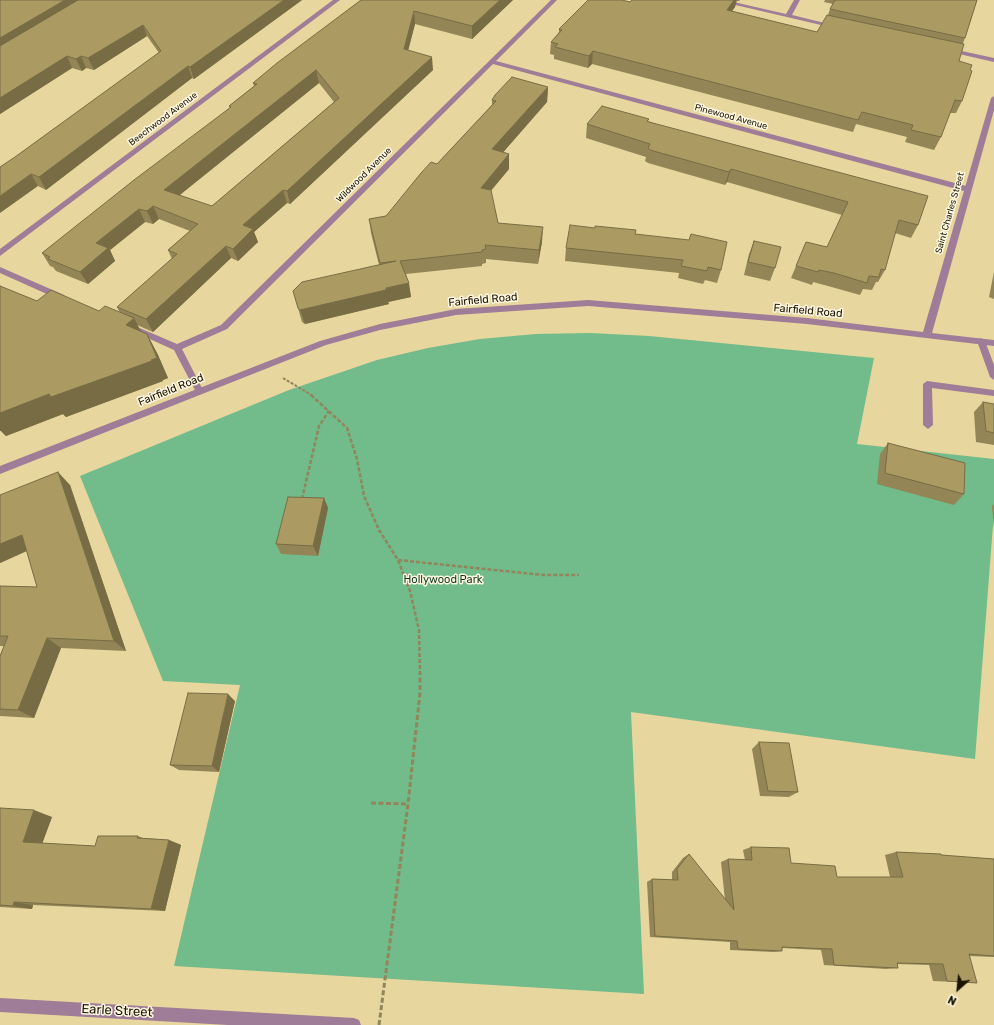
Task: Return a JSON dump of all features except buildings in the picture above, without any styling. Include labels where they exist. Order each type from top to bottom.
[{"type":"street","name":"Beechwood Avenue","points":[[0,253],[337,0]]},
{"type":"street","name":"Wildwood Avenue","points":[[177,348],[224,328],[554,0]]},
{"type":"street","points":[[717,0],[842,27]]},
{"type":"street","points":[[788,16],[797,0]]},
{"type":"street","points":[[941,49],[994,60]]},
{"type":"street","name":"Pinewood Avenue","points":[[491,62],[967,189]]},
{"type":"street","name":"Saint Charles Street","points":[[927,334],[994,98]]},
{"type":"street","points":[[0,270],[71,301]]},
{"type":"street","name":"Fairfield Road","points":[[0,470],[199,390],[323,343],[380,327],[456,312],[588,303],[807,321],[994,343]]},
{"type":"street","points":[[127,326],[177,348],[199,390]]},
{"type":"street","points":[[981,341],[994,377]]},
{"type":"street","points":[[928,426],[927,384],[994,393]]},
{"type":"street","name":"Earle Street","points":[[0,1005],[354,1025]]},
{"type":"path","points":[[262,366],[316,398],[346,428],[356,453],[364,496],[379,530],[398,560],[410,591],[419,630],[420,693],[408,804],[379,1025]]},
{"type":"path","points":[[302,500],[319,426],[329,411]]},
{"type":"path","points":[[398,560],[543,575],[579,575]]},
{"type":"path","points":[[371,803],[408,804]]},
{"type":"green space","name":"Hollywood Park","points":[[590,333],[649,336],[874,358],[857,444],[994,459],[994,512],[975,759],[631,712],[644,994],[174,966],[240,685],[163,681],[80,476],[289,390],[377,360],[428,348],[480,339],[536,334]]}]
